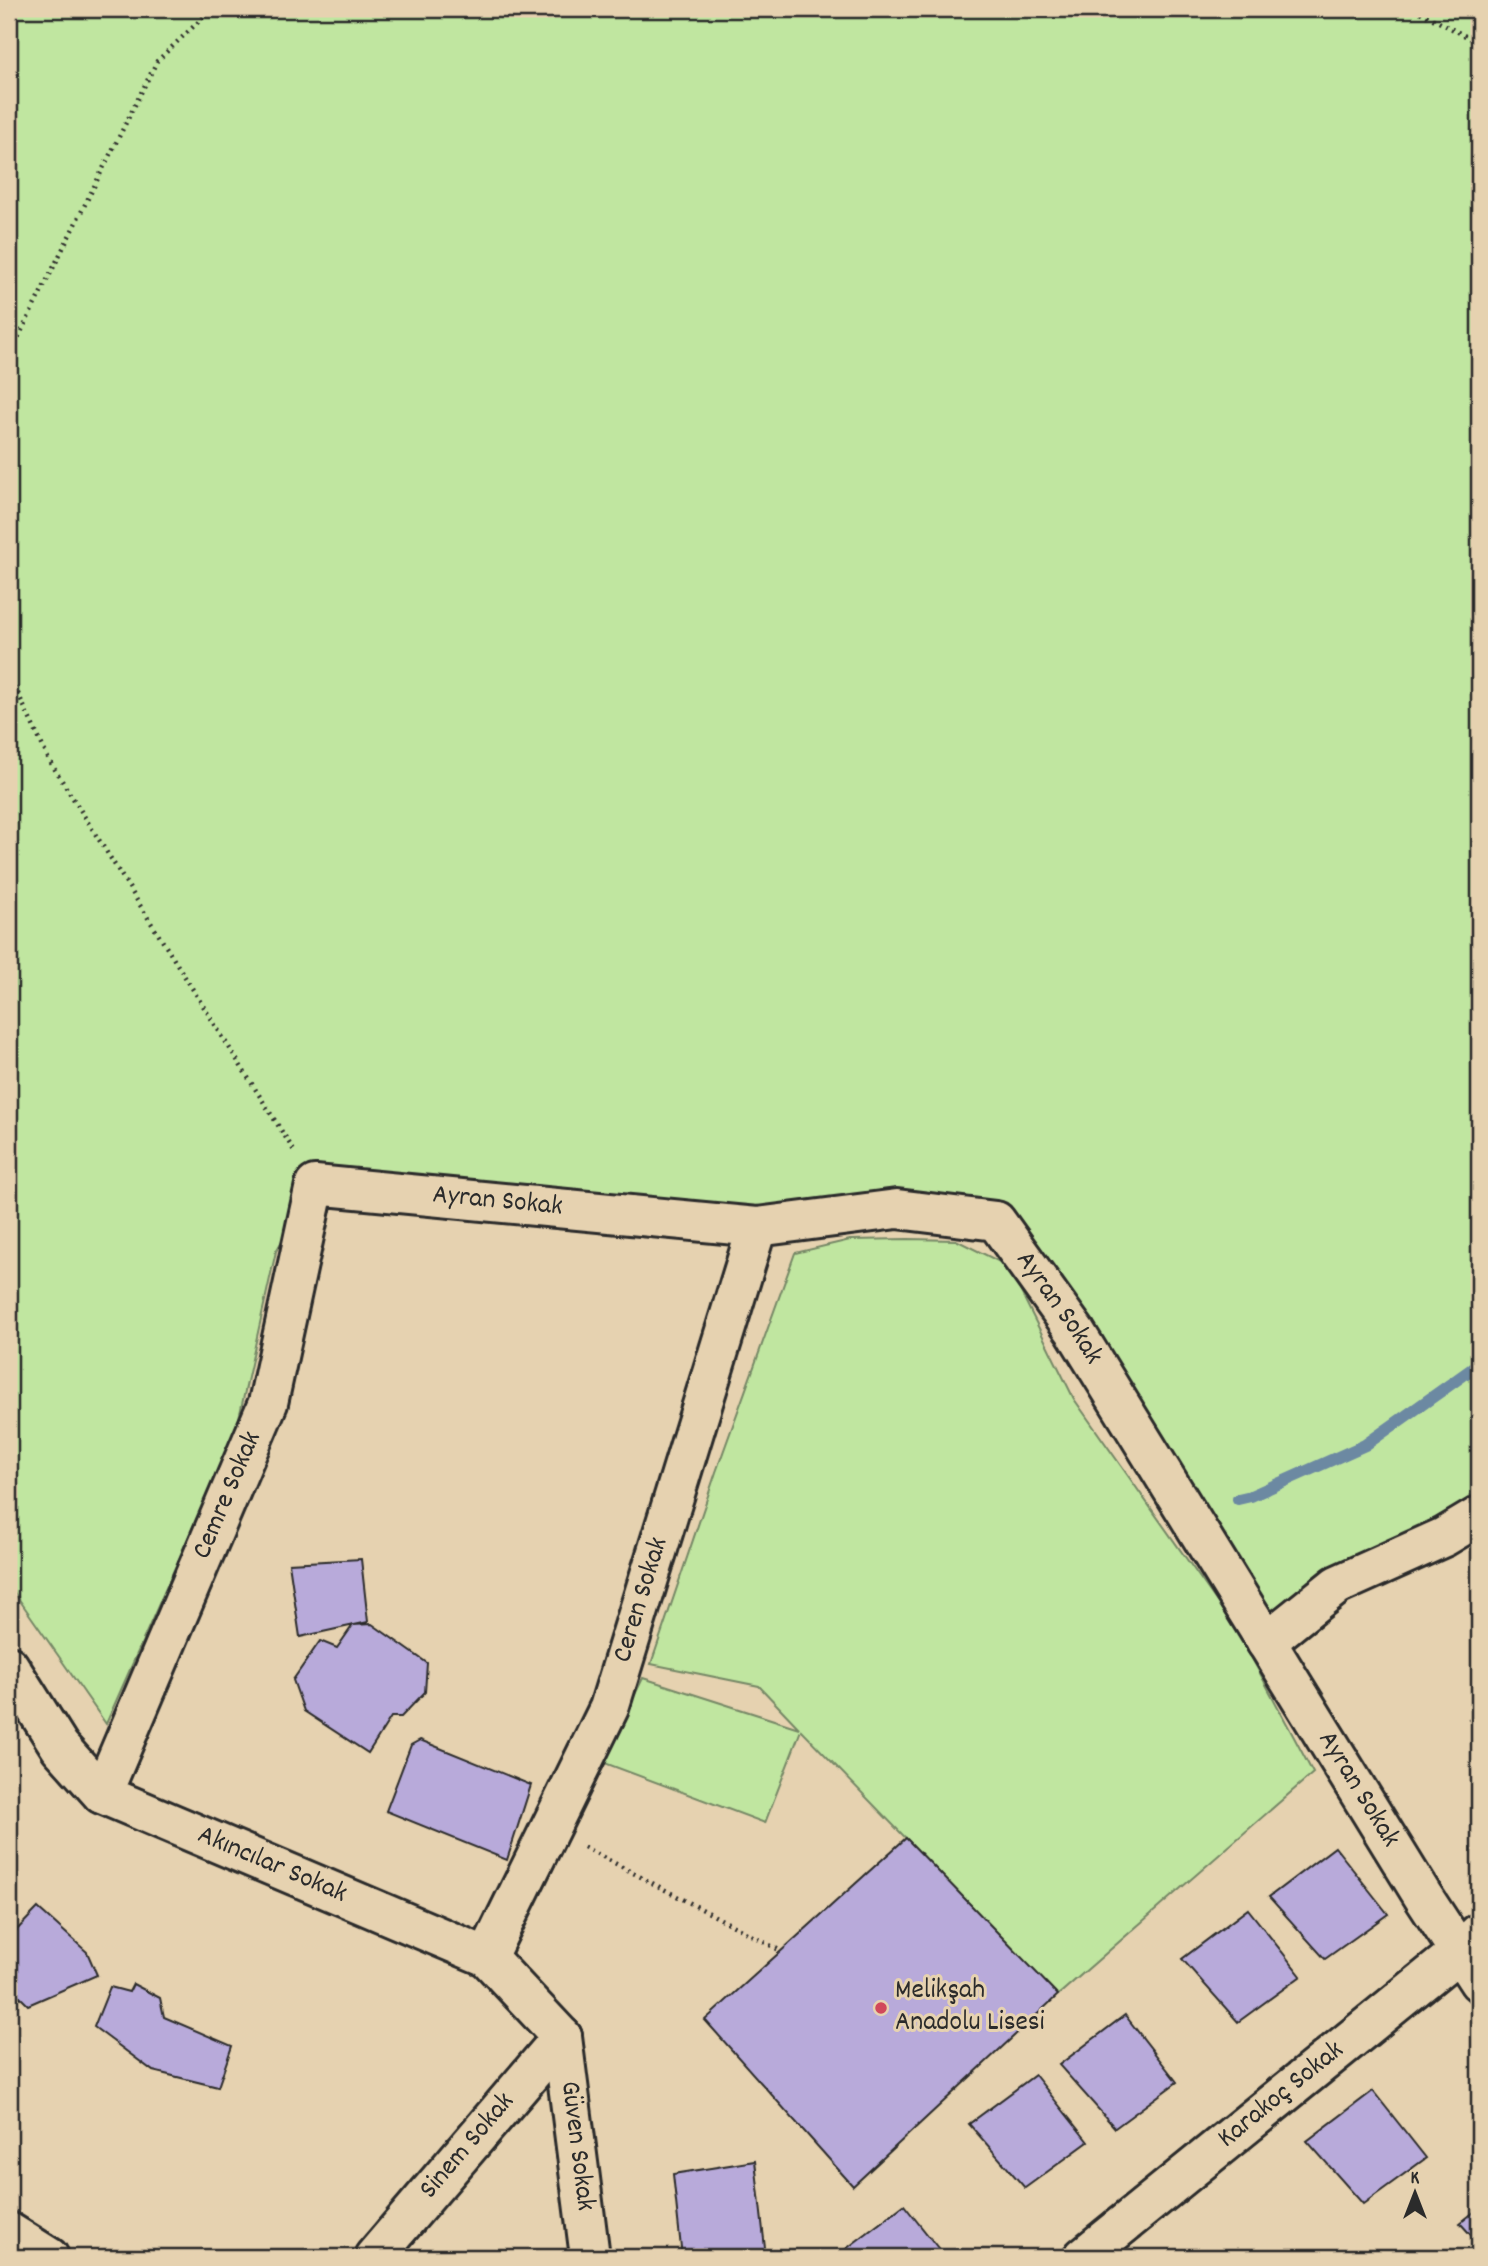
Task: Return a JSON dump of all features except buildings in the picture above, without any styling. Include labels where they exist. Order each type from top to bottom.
[{"type":"street","name":"Ayran Sokak","points":[[315,1185],[757,1227],[897,1209],[996,1221],[1075,1331],[1266,1642],[1473,1956]]},
{"type":"street","name":"Cemre Sokak","points":[[102,1794],[268,1403],[315,1185]]},
{"type":"street","name":"Ceren Sokak","points":[[487,1957],[609,1708],[757,1227]]},
{"type":"street","points":[[1266,1642],[1337,1586],[1444,1537],[1479,1517]]},
{"type":"street","name":"Akıncılar Sokak","points":[[9,1666],[60,1747],[102,1794],[487,1957],[562,2037]]},
{"type":"street","name":"Karakoç Sokak","points":[[1083,2257],[1473,1956]]},
{"type":"street","name":"Sinem Sokak","points":[[374,2257],[562,2037]]},
{"type":"street","name":"Güven Sokak","points":[[562,2037],[590,2257]]},
{"type":"street","points":[[9,2232],[49,2257]]},
{"type":"path","points":[[9,356],[157,61],[212,9]]},
{"type":"path","points":[[1414,9],[1479,43]]},
{"type":"path","points":[[9,674],[49,760],[315,1185]]},
{"type":"path","points":[[548,1831],[565,1837],[781,1951]]},
{"type":"green space","points":[[9,9],[1479,9],[1479,1516],[1266,1642],[996,1221],[757,1227],[315,1185],[276,1251],[237,1427],[106,1724],[9,1585]]},
{"type":"green space","points":[[850,1240],[956,1240],[1008,1266],[1074,1399],[1238,1632],[1313,1773],[1058,1995],[801,1730],[765,1823],[602,1762],[643,1678],[799,1728],[759,1686],[651,1664],[716,1472],[795,1253]]},
{"type":"waterway","points":[[1238,1499],[1251,1496],[1365,1445],[1479,1364]]},
{"type":"place","name":"Melikşah Anadolu Lisesi","points":[[881,2008]]}]
